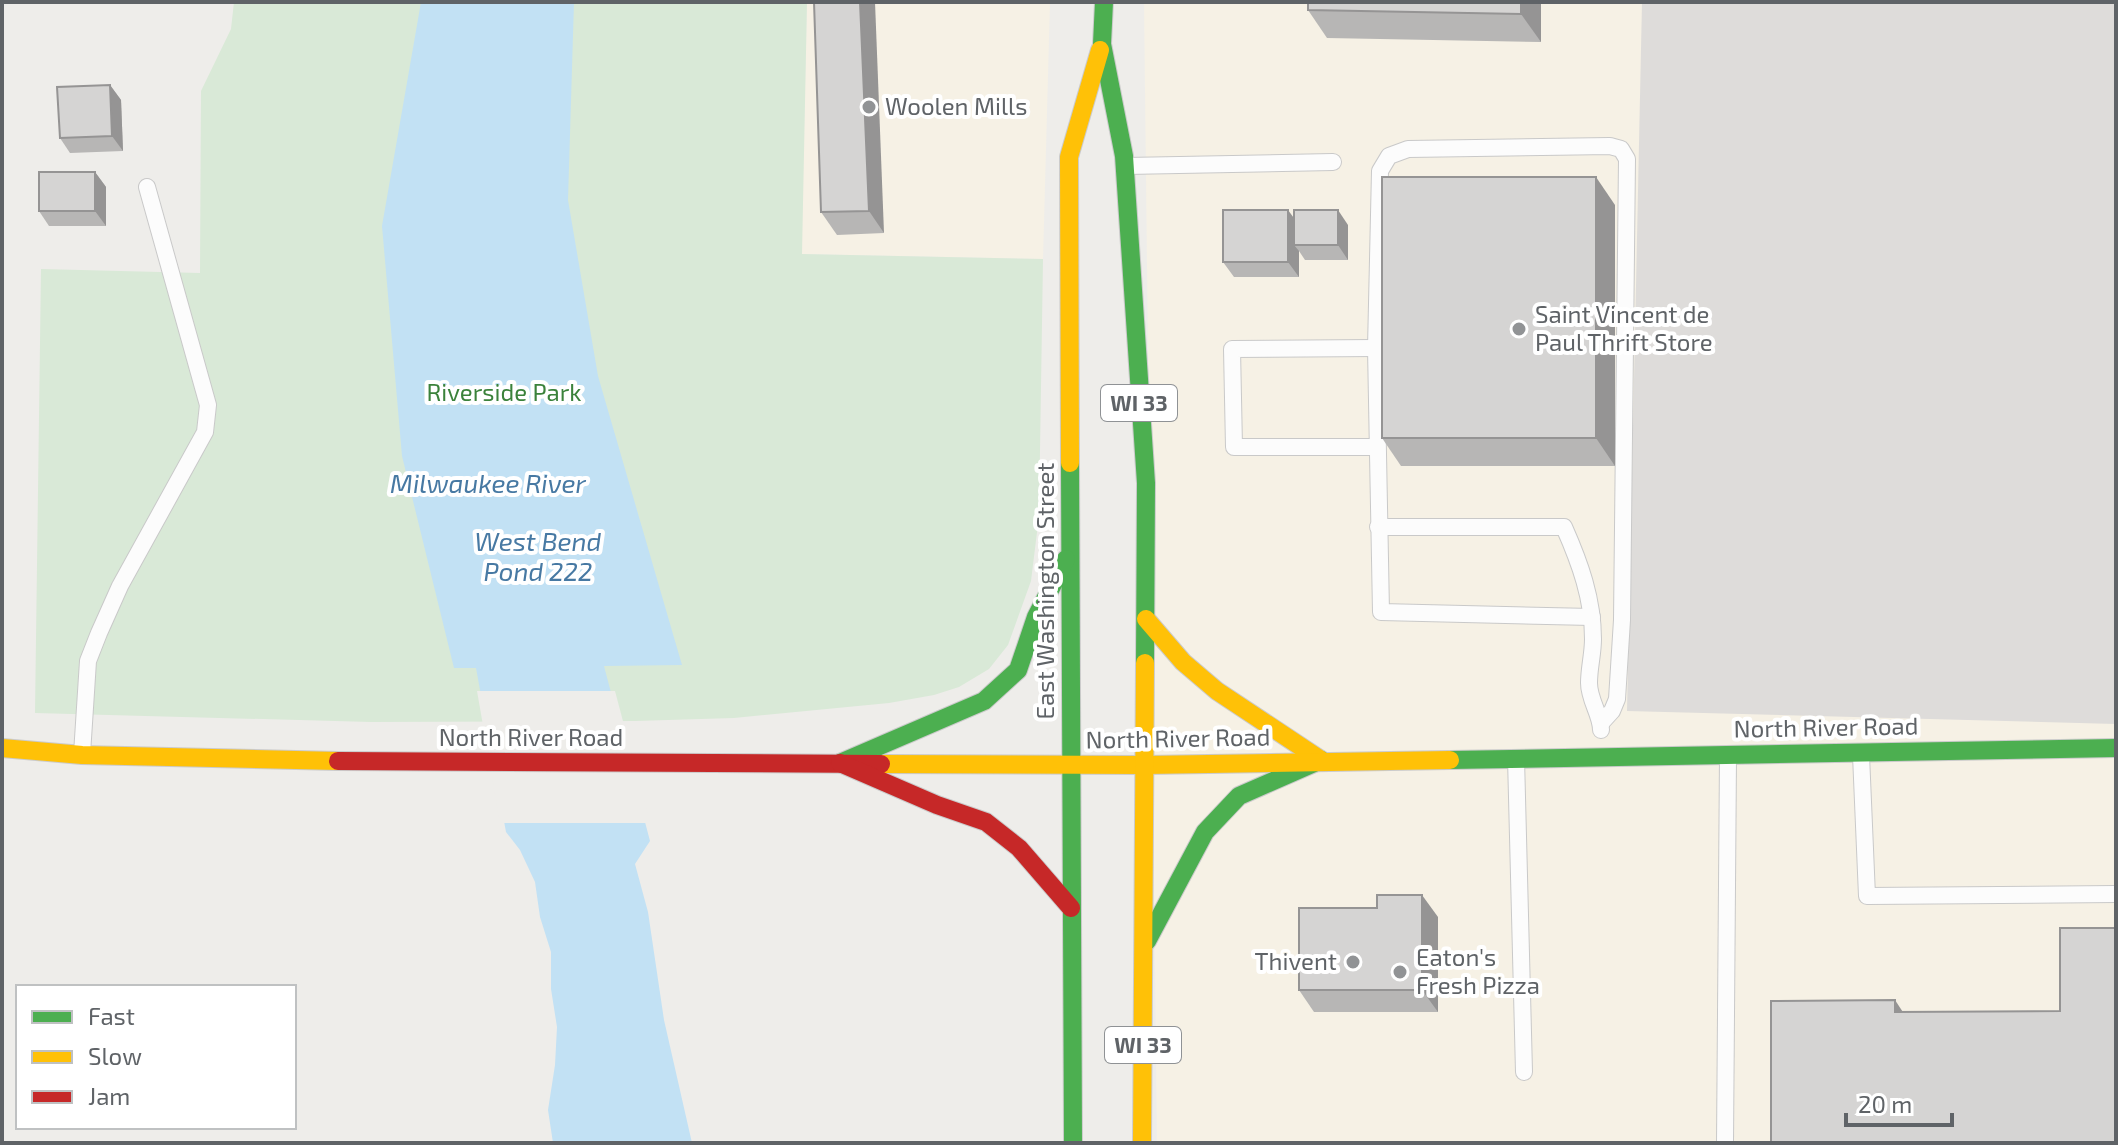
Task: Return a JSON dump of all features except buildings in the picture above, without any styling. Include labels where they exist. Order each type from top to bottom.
[{"type":"main road","name":"East Washington Street","points":[[1104,2],[1102,44],[1125,166],[1146,483],[1142,1143]]},
{"type":"main road","name":"East Washington Street","points":[[1073,1143],[1069,157],[1102,44]]},
{"type":"main road","points":[[840,763],[984,701],[1018,670],[1036,617],[1069,554]]},
{"type":"main road","points":[[1146,619],[1183,662],[1217,691],[1321,760]]},
{"type":"main road","name":"North River Road","points":[[2,748],[82,755],[451,763],[1145,765],[2116,748]]},
{"type":"main road","points":[[1144,946],[1205,832],[1239,796],[1321,760]]},
{"type":"main road","points":[[840,763],[937,805],[986,822],[1019,848],[1071,908]]},
{"type":"lane","points":[[1592,617],[1381,612],[1376,348],[1380,171],[1389,156],[1408,149],[1610,146],[1621,149],[1627,159],[1622,620],[1617,699],[1612,711],[1601,723]]},
{"type":"lane","points":[[1125,166],[1333,162]]},
{"type":"lane","points":[[82,755],[88,661],[93,647],[120,586],[208,422],[208,405],[147,187]]},
{"type":"lane","points":[[1376,348],[1232,349],[1234,447],[1377,447]]},
{"type":"lane","points":[[1378,527],[1564,527],[1582,567],[1592,617],[1589,682],[1591,702],[1601,723],[1600,755]]},
{"type":"lane","points":[[1861,752],[1867,896],[2116,894]]},
{"type":"lane","points":[[1725,1143],[1728,754]]},
{"type":"lane","points":[[1516,757],[1524,1072]]},
{"type":"shaded area","points":[[807,2],[1050,2],[1043,259],[801,254]]},
{"type":"shaded area","points":[[1144,2],[2116,2],[2116,1143],[1157,1143]]},
{"type":"shaded area","points":[[1642,2],[2116,2],[2116,724],[1627,711]]},
{"type":"green space","name":"Riverside Park","points":[[234,2],[807,2],[802,254],[1043,259],[1039,516],[1031,581],[1008,645],[989,669],[959,687],[934,695],[889,703],[734,718],[371,722],[35,713],[41,269],[200,273],[201,91],[231,29]]},
{"type":"water","name":"West Bend Pond 222","points":[[421,2],[574,2],[568,200],[598,376],[682,665],[604,666],[650,841],[635,864],[648,912],[664,1020],[692,1143],[553,1143],[548,1110],[557,1027],[551,989],[551,952],[540,917],[535,882],[520,850],[506,832],[476,668],[454,668],[402,456],[382,226]]},
{"type":"pier","points":[[477,691],[615,691],[650,823],[500,823]]},
{"type":"traffic: fast","points":[[1104,2],[1102,44],[1124,156],[1146,483],[1145,663]]},
{"type":"traffic: fast","points":[[1070,463],[1073,1143]]},
{"type":"traffic: fast","points":[[840,763],[984,701],[1018,670],[1036,617],[1066,559]]},
{"type":"traffic: fast","points":[[1450,760],[2116,748]]},
{"type":"traffic: fast","points":[[1147,941],[1205,832],[1239,796],[1321,760]]},
{"type":"traffic: slow","points":[[1070,463],[1069,157],[1100,50]]},
{"type":"traffic: slow","points":[[1146,619],[1183,662],[1217,691],[1321,760]]},
{"type":"traffic: slow","points":[[1142,1143],[1145,663]]},
{"type":"traffic: slow","points":[[2,748],[82,755],[338,761]]},
{"type":"traffic: slow","points":[[881,764],[1145,765],[1450,760]]},
{"type":"traffic: jam","points":[[338,761],[881,764]]},
{"type":"traffic: jam","points":[[840,763],[937,805],[986,822],[1019,848],[1071,908]]},
{"type":"place","name":"Woolen Mills","points":[[869,107]]},
{"type":"place","name":"Saint Vincent de Paul Thrift Store","points":[[1519,329]]},
{"type":"place","name":"Thivent","points":[[1353,962]]},
{"type":"place","name":"Eaton's Fresh Pizza","points":[[1400,972]]},
{"type":"water label","name":"Milwaukee River","points":[[488,484]]}]
